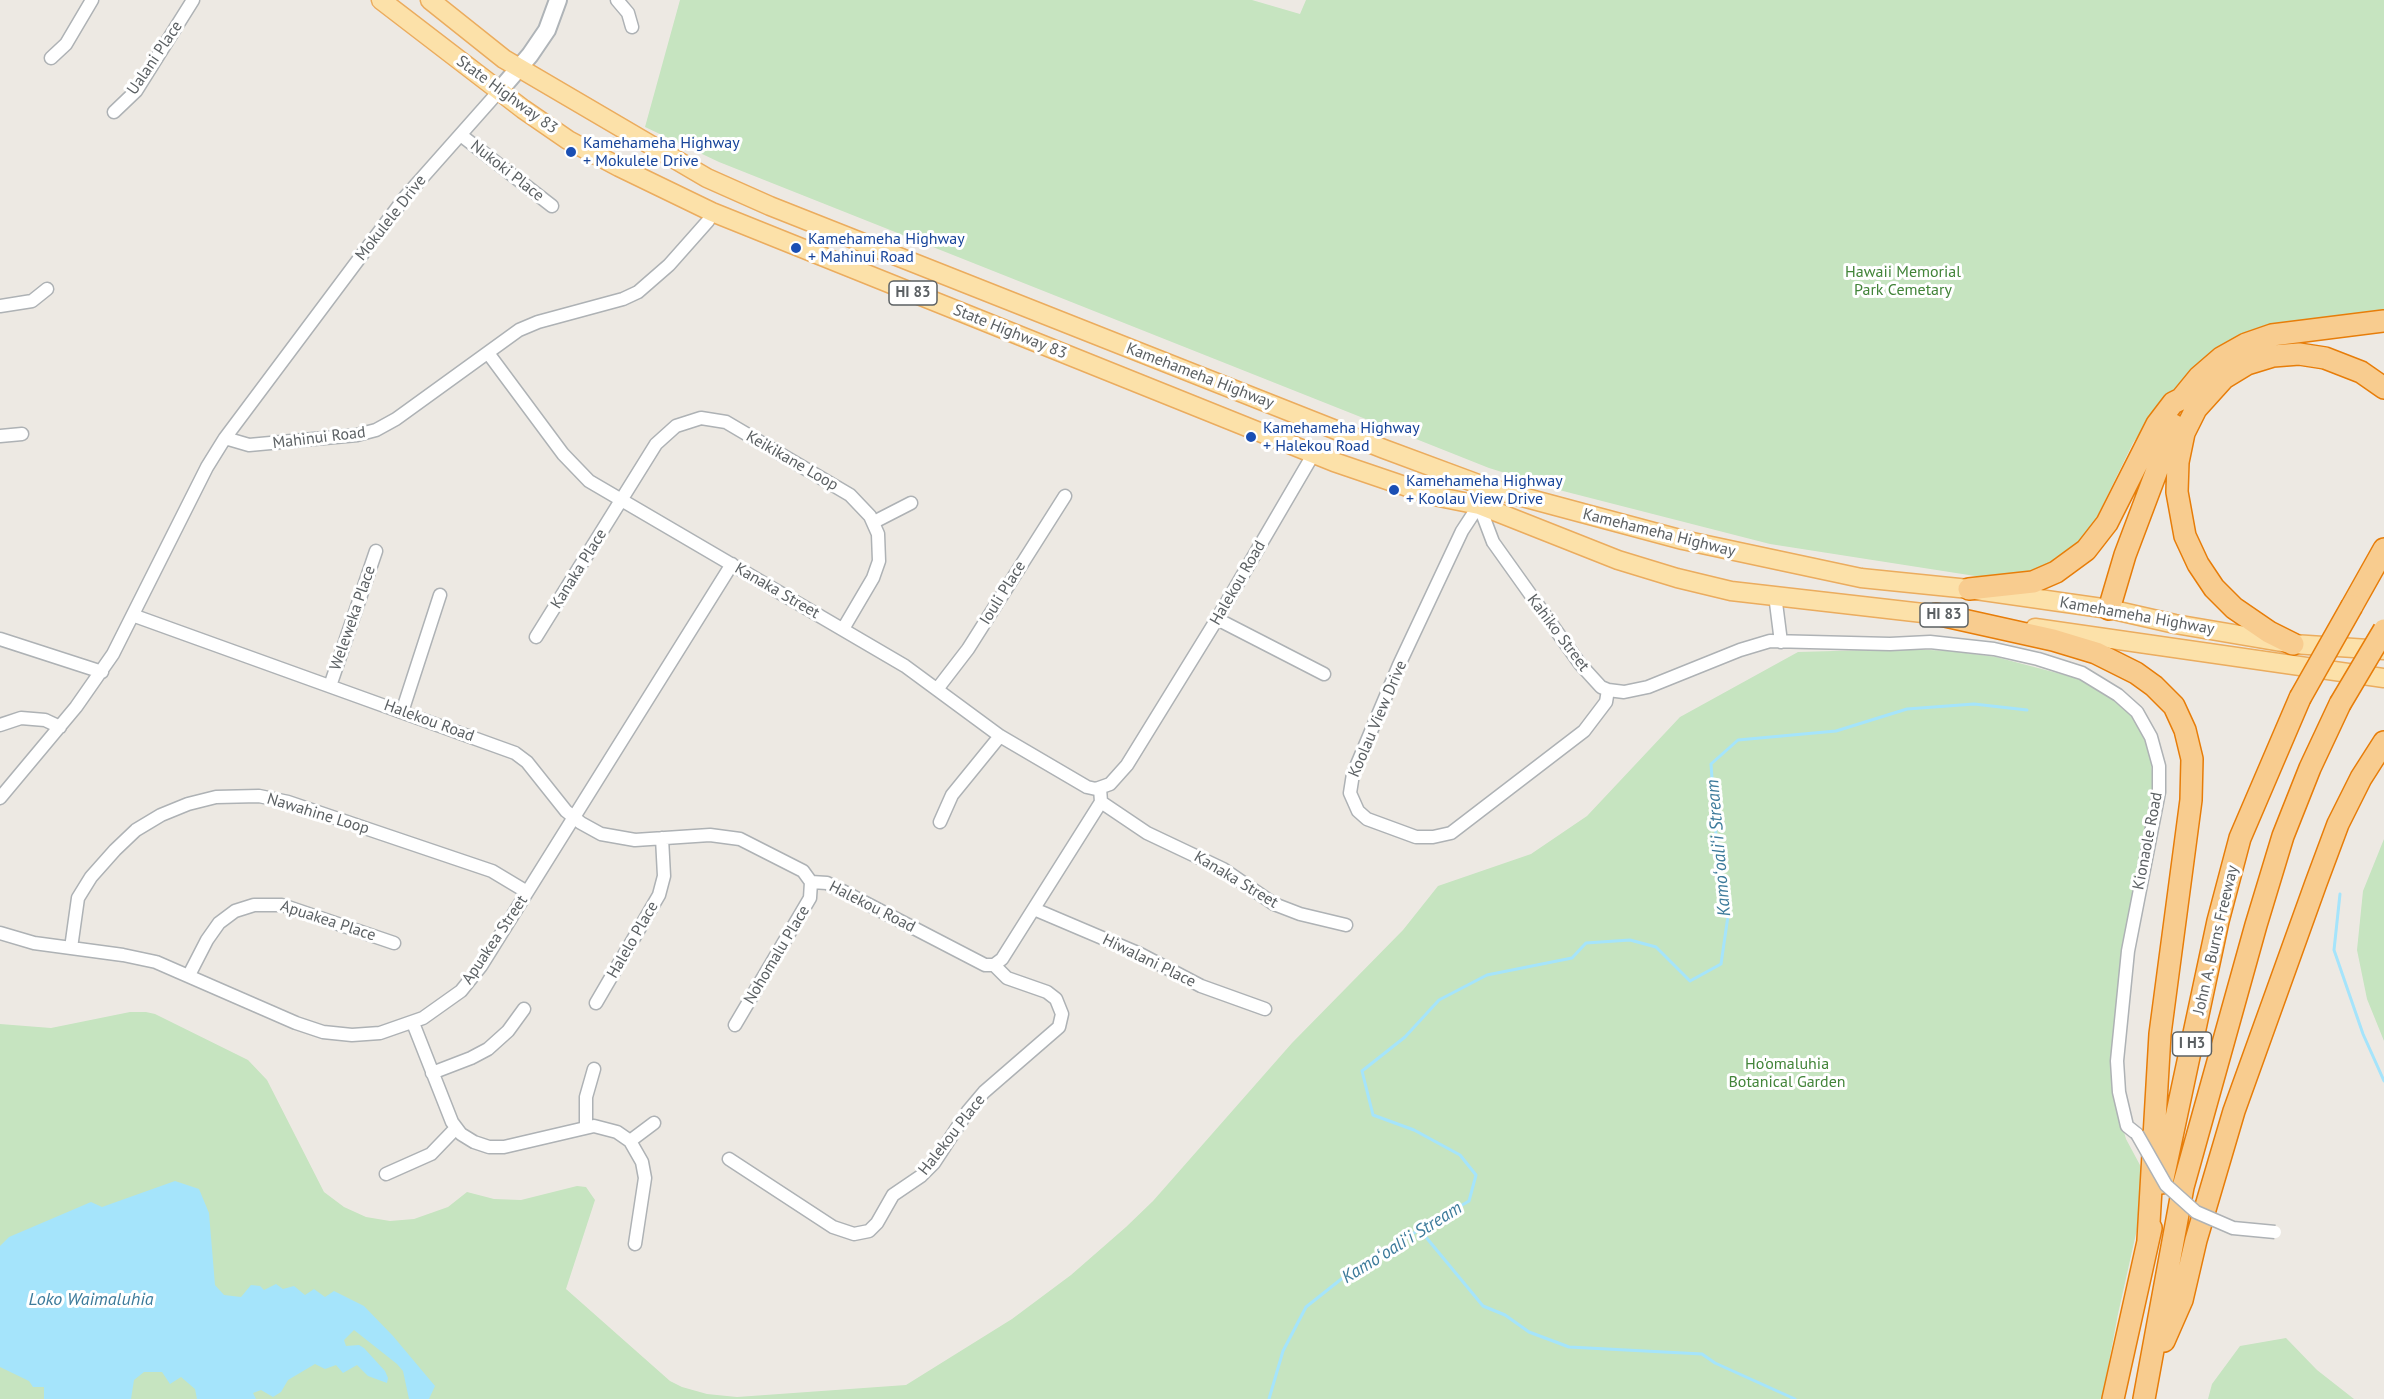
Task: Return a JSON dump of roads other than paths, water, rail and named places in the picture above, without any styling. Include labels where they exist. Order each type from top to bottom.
[{"type":"highway","points":[[1969,589],[2033,582],[2056,572],[2077,558],[2107,523],[2157,424],[2173,403],[2181,399],[2210,367],[2234,350],[2259,339],[2285,333],[2384,321]]},
{"type":"highway","points":[[2293,644],[2269,632],[2234,608],[2214,588],[2198,564],[2186,536],[2177,492],[2178,462],[2184,433],[2200,403],[2224,378],[2247,364],[2273,356],[2299,354],[2325,358],[2361,372],[2384,388]]},
{"type":"highway","points":[[2109,609],[2126,555],[2182,408],[2181,399]]},
{"type":"highway","points":[[2352,606],[2384,549]]},
{"type":"highway","name":"I H3","points":[[2352,606],[2384,568]]},
{"type":"highway","name":"John A. Burns Freeway","points":[[2113,1399],[2218,921],[2240,838],[2300,698],[2352,606]]},
{"type":"highway","points":[[1936,614],[2053,640],[2096,653],[2136,673],[2154,686],[2174,706],[2185,730],[2192,759],[2191,800],[2160,1034],[2148,1240]]},
{"type":"highway","name":"John A. Burns Freeway","points":[[2144,1399],[2183,1187],[2283,836],[2310,768],[2340,704],[2384,630]]},
{"type":"highway","points":[[2149,1375],[2182,1300],[2196,1240],[2235,1111],[2338,824],[2361,778],[2384,742]]},
{"type":"highway","points":[[2338,824],[2384,758]]},
{"type":"main road","name":"State Highway 83","points":[[381,0],[568,140],[712,212],[1314,453],[1434,496],[1479,506]]},
{"type":"main road","name":"Kamehameha Highway","points":[[430,0],[504,59],[706,178],[1126,347],[1489,488],[1588,516],[1784,564],[1861,578],[1969,589],[2109,609],[2175,624],[2293,644],[2384,650]]},
{"type":"main road","points":[[712,212],[732,188]]},
{"type":"main road","points":[[1115,374],[1126,347]]},
{"type":"main road","points":[[1314,453],[1326,425]]},
{"type":"main road","points":[[1479,506],[1489,488]]},
{"type":"main road","name":"Kamehameha Highway","points":[[1479,506],[1637,566],[1731,591],[1936,614],[2384,678]]},
{"type":"main road","points":[[1775,595],[1784,564]]},
{"type":"main road","points":[[2109,609],[2112,638]]},
{"type":"street","points":[[51,58],[66,44],[92,0]]},
{"type":"street","name":"Ualani Place","points":[[114,112],[136,91],[193,0]]},
{"type":"street","name":"Mokulele Drive","points":[[225,438],[396,208],[462,136],[519,68],[547,30],[558,0]]},
{"type":"street","points":[[617,0],[628,13],[632,27]]},
{"type":"street","name":"Nukoki Place","points":[[462,136],[552,206]]},
{"type":"street","name":"Mahinui Road","points":[[225,438],[249,445],[357,435],[376,430],[396,419],[528,325],[622,299],[638,292],[669,265],[708,221],[712,212]]},
{"type":"street","points":[[0,306],[32,301],[47,289]]},
{"type":"street","name":"Kanaka Street","points":[[488,353],[571,464],[590,481],[843,629],[938,688],[1000,736],[1088,787],[1100,788]]},
{"type":"street","name":"Keikikane Loop","points":[[621,500],[656,444],[668,431],[692,419],[709,418],[726,422],[850,495],[865,508],[874,522]]},
{"type":"street","points":[[0,436],[22,434]]},
{"type":"street","points":[[0,798],[60,727],[102,672],[135,616],[204,474],[225,438]]},
{"type":"street","name":"Halekou Road","points":[[1100,788],[1110,784],[1127,765],[1217,619],[1314,453]]},
{"type":"street","name":"Iouli Place","points":[[938,688],[968,649],[1065,496]]},
{"type":"street","name":"Kanaka Place","points":[[536,637],[621,500]]},
{"type":"street","points":[[843,629],[876,570],[879,544],[874,522],[911,503]]},
{"type":"street","name":"Koolau View Drive","points":[[1479,506],[1461,531],[1353,774],[1350,793],[1358,811],[1367,819],[1416,837],[1433,837],[1451,832],[1584,731],[1606,702],[1608,690]]},
{"type":"street","name":"Kahiko Street","points":[[1479,506],[1492,542],[1580,664],[1601,687],[1608,690]]},
{"type":"street","name":"Weleweka Place","points":[[330,686],[376,551]]},
{"type":"street","name":"Apuakea Street","points":[[0,933],[34,943],[140,958],[189,975],[296,1023],[323,1032],[366,1035],[413,1023],[449,1001],[472,979],[732,564]]},
{"type":"street","points":[[402,712],[440,595]]},
{"type":"street","points":[[1608,690],[1624,692],[1648,687],[1750,646],[1770,641],[1781,642],[1775,595]]},
{"type":"street","name":"Halekou Road","points":[[135,616],[515,753],[527,762],[574,818],[591,829],[612,837],[635,840],[710,835],[731,837],[748,842],[803,871],[811,882],[827,883],[982,963],[994,965]]},
{"type":"street","points":[[1217,619],[1324,675]]},
{"type":"street","points":[[0,639],[102,672]]},
{"type":"street","name":"Kionaole Road","points":[[1781,642],[1930,642],[1994,649],[2038,659],[2082,673],[2118,695],[2137,712],[2151,737],[2159,766],[2159,792],[2128,951],[2117,1061],[2119,1092],[2127,1126],[2137,1134],[2166,1185],[2196,1212],[2233,1228],[2275,1232]]},
{"type":"street","points":[[0,725],[21,718],[45,720],[60,727]]},
{"type":"street","points":[[940,822],[951,795],[1000,736]]},
{"type":"street","points":[[994,965],[1002,959],[1101,802],[1100,788]]},
{"type":"street","name":"Nawahine Loop","points":[[71,948],[78,898],[86,884],[115,850],[136,830],[161,815],[188,804],[216,797],[259,796],[288,802],[492,871],[527,892]]},
{"type":"street","name":"Kanaka Street","points":[[1101,802],[1147,833],[1223,869],[1274,904],[1300,914],[1346,925]]},
{"type":"street","name":"Halelo Place","points":[[596,1003],[659,895],[664,876],[662,838]]},
{"type":"street","name":"Nohomalu Place","points":[[735,1025],[810,898],[811,882]]},
{"type":"street","name":"Apuakea Place","points":[[189,975],[207,940],[219,923],[236,911],[254,905],[282,905],[394,943]]},
{"type":"street","name":"Hiwalani Place","points":[[1034,909],[1140,954],[1201,986],[1266,1009]]},
{"type":"street","name":"Halekou Place","points":[[729,1159],[833,1227],[854,1234],[869,1231],[877,1223],[893,1195],[921,1176],[934,1163],[984,1092],[1059,1027],[1061,1008],[1052,995],[1007,978],[994,965]]},
{"type":"street","points":[[432,1073],[488,1049],[508,1031],[524,1009]]},
{"type":"street","points":[[413,1023],[456,1128],[474,1142],[496,1148],[586,1127],[610,1129],[630,1141],[642,1162],[645,1178],[635,1244]]},
{"type":"street","points":[[586,1127],[586,1097],[594,1070]]},
{"type":"street","points":[[630,1141],[654,1123]]},
{"type":"street","points":[[386,1174],[431,1154],[456,1128]]},
{"type":"water","name":"Loko Waimaluhia","points":[[175,1181],[199,1189],[209,1213],[215,1285],[224,1295],[241,1297],[251,1285],[260,1286],[264,1290],[276,1284],[283,1289],[294,1286],[305,1295],[314,1289],[325,1297],[334,1291],[364,1306],[435,1386],[429,1399],[409,1399],[403,1371],[354,1330],[344,1340],[346,1346],[359,1345],[364,1348],[385,1371],[388,1378],[387,1383],[368,1376],[357,1365],[343,1373],[336,1365],[325,1369],[315,1364],[288,1380],[281,1392],[273,1397],[261,1390],[253,1393],[256,1399],[197,1399],[195,1389],[181,1377],[170,1384],[162,1372],[144,1372],[134,1380],[131,1399],[44,1399],[44,1387],[33,1387],[29,1381],[0,1367],[0,1246],[9,1237],[91,1202],[102,1207]]},
{"type":"waterway","name":"Kamoʻoaliʻi Stream","points":[[1269,1399],[1283,1351],[1306,1307],[1359,1265],[1469,1201],[1476,1175],[1460,1155],[1414,1130],[1373,1115],[1362,1071],[1405,1037],[1439,1000],[1487,975],[1572,958],[1586,943],[1630,940],[1656,947],[1690,981],[1721,964],[1728,916],[1719,877],[1711,764],[1738,740],[1836,731],[1907,709],[1974,704],[2027,710]]},
{"type":"waterway","name":"Kamoʻoaliʻi Stream","points":[[2340,894],[2334,950],[2363,1034],[2384,1081]]},
{"type":"waterway","points":[[1420,1230],[1483,1306],[1505,1315],[1529,1332],[1569,1347],[1702,1354],[1715,1363],[1795,1399]]},
{"type":"place","name":"Kamehameha Highway + Mokulele Drive","points":[[571,152]]},
{"type":"place","name":"Kamehameha Highway + Mahinui Road","points":[[796,248]]},
{"type":"place","name":"Kamehameha Highway + Halekou Road","points":[[1251,437]]},
{"type":"place","name":"Kamehameha Highway + Koolau View Drive","points":[[1394,490]]},
{"type":"park label","name":"Hawaii Memorial Park Cemetary","points":[[1903,281]]},
{"type":"park label","name":"Ho'omaluhia Botanical Garden","points":[[1787,1073]]}]
